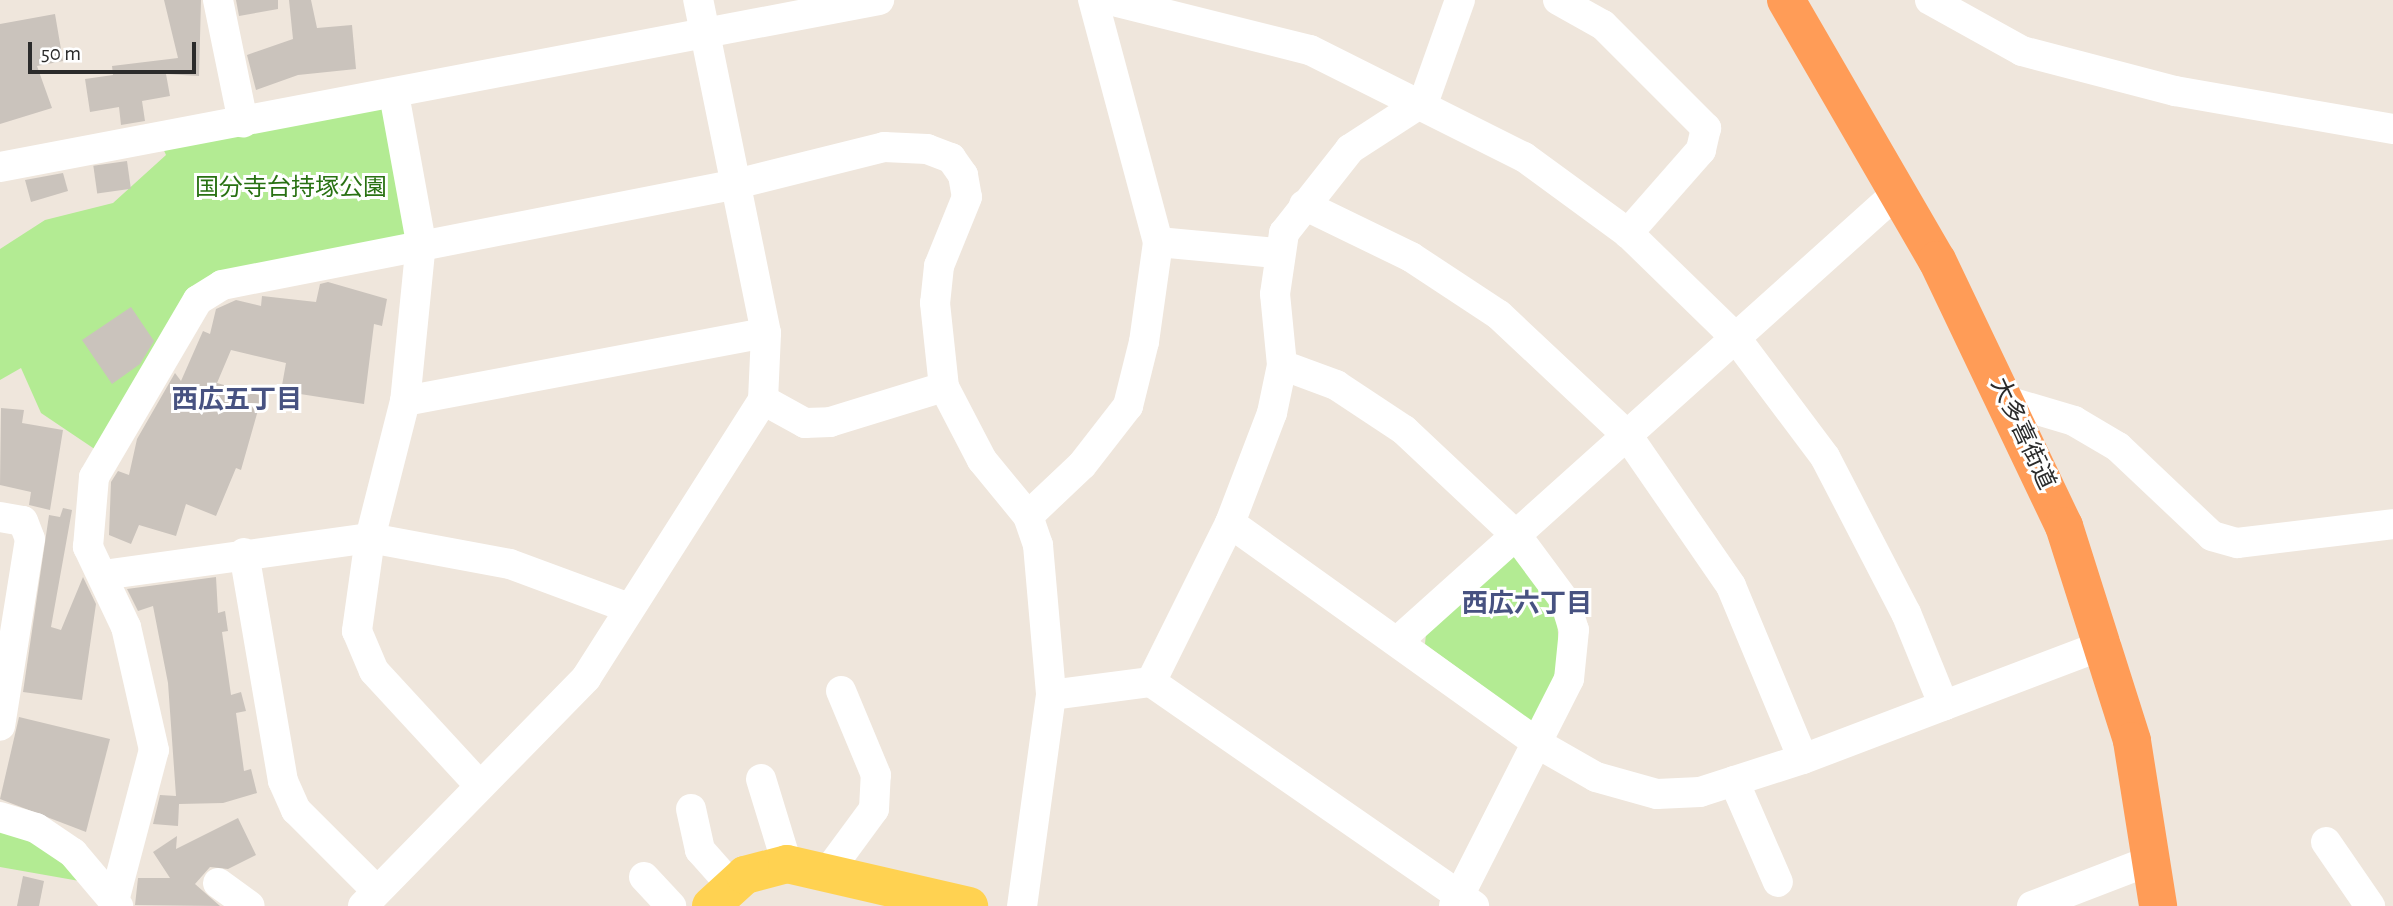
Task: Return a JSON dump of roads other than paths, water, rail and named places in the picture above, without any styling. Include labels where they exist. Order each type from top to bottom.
[{"type":"highway","name":"大多喜街道","points":[[1786,0],[1898,192],[2007,401],[2064,526],[2106,644],[2132,741],[2158,906]]},
{"type":"main road","points":[[722,896],[745,875],[787,864],[969,906]]},
{"type":"street","points":[[218,0],[243,122]]},
{"type":"street","points":[[244,553],[283,780],[296,810],[369,897],[586,678],[763,400],[766,333],[732,185],[698,0]]},
{"type":"street","points":[[0,167],[394,94],[703,29],[879,0]]},
{"type":"street","points":[[1028,516],[1082,466],[1128,405],[1144,342],[1158,242],[1093,0]]},
{"type":"street","points":[[1109,0],[1310,50],[1424,102],[1524,157],[1628,233],[1735,337],[1831,468],[1906,613],[1944,706]]},
{"type":"street","points":[[1151,681],[1230,523],[1256,463],[1282,365],[1276,253],[1304,205],[1350,149],[1424,102],[1460,0]]},
{"type":"street","points":[[1558,0],[1603,25],[1706,128],[1701,150],[1628,233]]},
{"type":"street","points":[[1930,0],[2022,51],[2175,91],[2393,129]]},
{"type":"street","points":[[394,94],[421,242],[405,401],[370,538],[357,631],[364,653],[408,712],[480,786]]},
{"type":"street","points":[[116,903],[153,750],[144,686],[103,575],[88,547],[94,477],[198,300],[222,285],[421,242],[732,185],[884,147],[927,149],[951,158],[967,197],[939,266],[935,303],[944,387],[982,460],[1028,516],[1038,545],[1051,695],[1022,906]]},
{"type":"street","points":[[1399,640],[1898,192]]},
{"type":"street","points":[[1304,205],[1411,257],[1499,315],[1627,435],[1731,586],[1803,759]]},
{"type":"street","points":[[1158,242],[1276,253]]},
{"type":"street","points":[[405,401],[766,333]]},
{"type":"street","points":[[1051,695],[1151,681],[1461,904],[1540,745],[1569,679],[1574,630],[1551,577],[1516,535],[1404,430],[1336,385],[1282,365]]},
{"type":"street","points":[[763,400],[805,423],[830,422],[944,387]]},
{"type":"street","points":[[2007,401],[2074,421],[2118,447],[2213,536],[2237,543],[2393,524]]},
{"type":"street","points":[[0,517],[23,521],[30,539],[5,652],[0,726]]},
{"type":"street","points":[[1230,523],[1399,640],[1540,745],[1627,789],[1700,792],[1803,759],[2106,644]]},
{"type":"street","points":[[103,575],[244,553],[370,538],[510,564],[629,608]]},
{"type":"street","points":[[827,873],[874,809],[876,775],[841,691]]},
{"type":"street","points":[[761,779],[787,864]]},
{"type":"street","points":[[1734,781],[1777,882]]},
{"type":"street","points":[[691,809],[700,850],[722,896]]},
{"type":"street","points":[[0,817],[36,828],[73,853],[116,903]]},
{"type":"street","points":[[2326,842],[2370,906]]},
{"type":"street","points":[[2032,906],[2152,860]]},
{"type":"street","points":[[644,877],[671,906]]},
{"type":"street","points":[[218,883],[250,906]]},
{"type":"district","name":"西広五丁目","points":[[237,401]]},
{"type":"district","name":"西広六丁目","points":[[1527,605]]},
{"type":"park label","name":"国分寺台持塚公園","points":[[291,189]]}]
